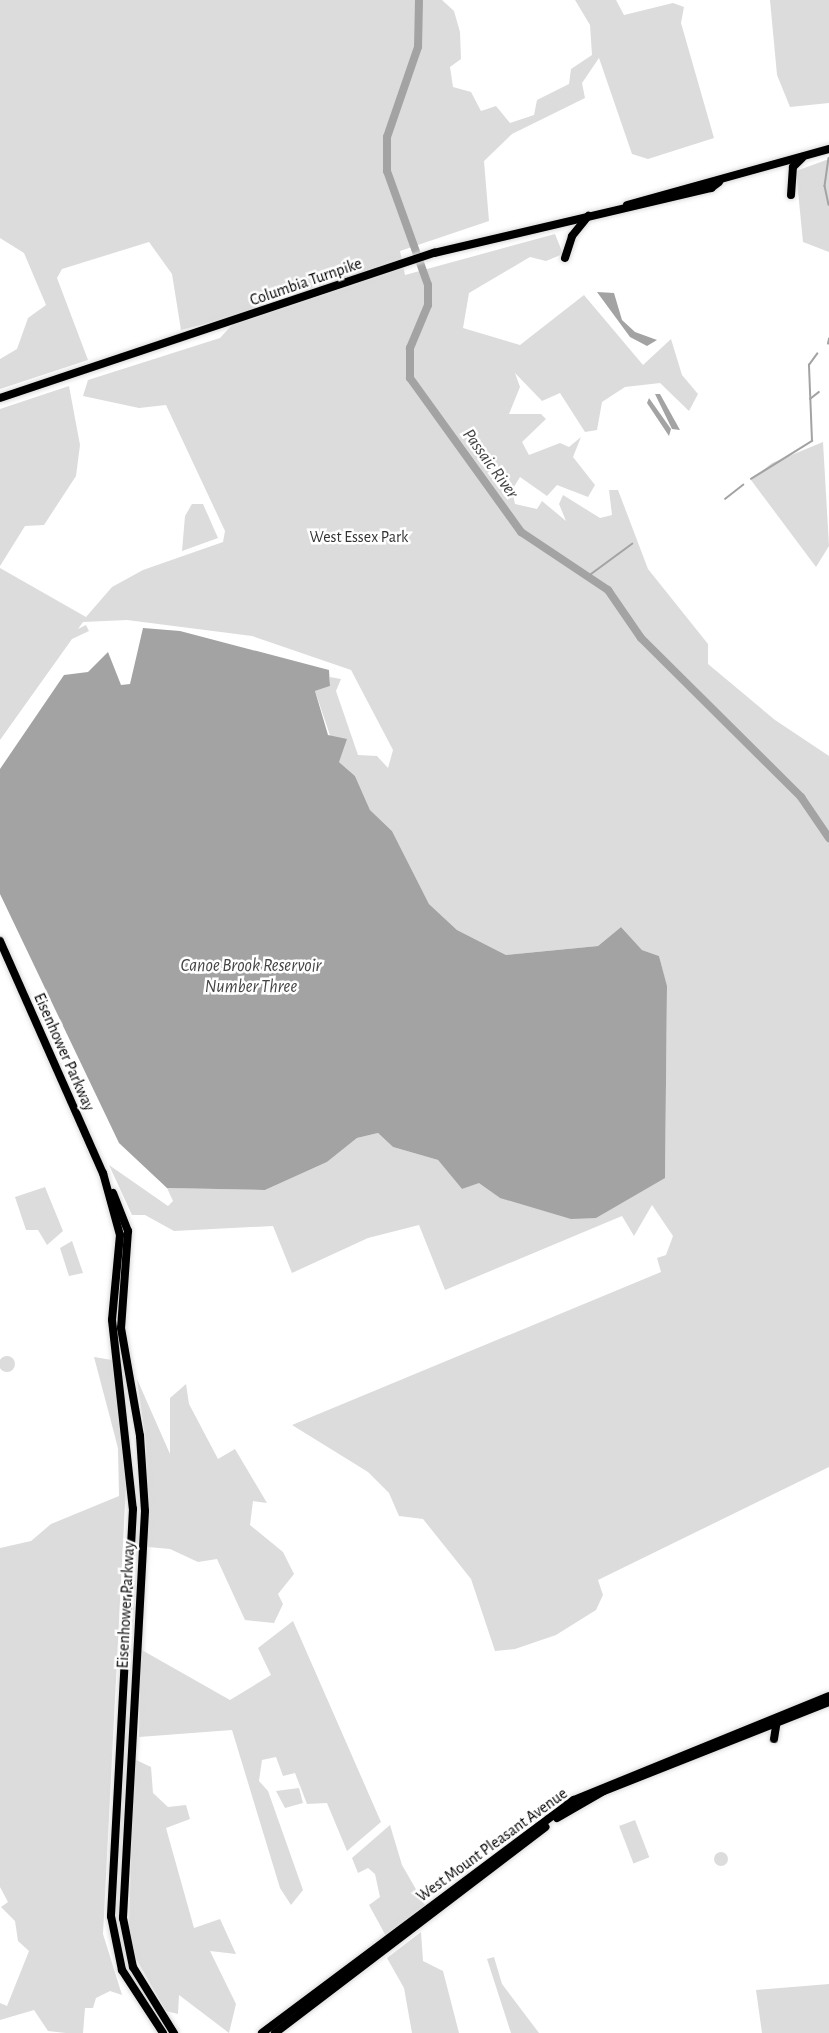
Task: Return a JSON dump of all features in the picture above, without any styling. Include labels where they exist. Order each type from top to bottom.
[{"type":"main road","name":"Columbia Turnpike","points":[[0,398],[434,253],[625,206],[711,188],[719,182],[829,149]]},
{"type":"main road","points":[[790,195],[793,167],[804,157]]},
{"type":"main road","points":[[565,258],[574,232],[591,214]]},
{"type":"main road","name":"Eisenhower Parkway","points":[[0,941],[128,1231],[121,1328],[144,1478],[123,1918],[135,1974],[174,2033]]},
{"type":"main road","name":"Eisenhower Parkway","points":[[103,1173],[120,1235],[112,1320],[133,1509],[111,1916],[125,1977],[163,2033]]},
{"type":"main road","name":"West Mount Pleasant Avenue","points":[[262,2033],[574,1800],[829,1696]]},
{"type":"main road","name":"West Mount Pleasant Avenue","points":[[274,2033],[563,1813],[604,1791],[759,1727],[829,1702]]},
{"type":"main road","points":[[759,1727],[774,1739],[777,1720]]},
{"type":"green space","name":"West Essex Park","points":[[0,0],[442,0],[454,11],[460,32],[461,59],[450,67],[453,87],[471,92],[481,111],[496,106],[510,123],[534,115],[537,100],[569,84],[571,69],[592,55],[590,25],[575,0],[616,0],[624,15],[673,3],[684,7],[681,23],[714,138],[648,159],[632,154],[599,58],[582,83],[585,98],[512,134],[484,161],[489,221],[400,251],[405,275],[555,234],[563,254],[546,261],[530,257],[469,293],[463,328],[520,345],[584,295],[643,365],[671,339],[682,375],[698,394],[689,411],[660,383],[625,387],[602,402],[597,430],[585,432],[560,393],[542,401],[515,373],[520,387],[509,414],[541,414],[546,419],[522,442],[529,455],[560,443],[569,447],[581,437],[573,457],[595,485],[588,497],[557,485],[547,496],[520,477],[512,490],[515,504],[537,509],[542,501],[566,521],[559,504],[563,495],[600,518],[612,515],[609,490],[618,490],[648,569],[708,644],[708,664],[775,720],[829,756],[829,1467],[598,1580],[603,1595],[596,1610],[556,1635],[515,1649],[495,1651],[471,1579],[423,1519],[399,1516],[389,1493],[368,1472],[292,1425],[661,1272],[657,1258],[666,1255],[673,1236],[652,1205],[634,1236],[622,1216],[445,1290],[419,1225],[368,1238],[292,1273],[273,1226],[174,1231],[145,1215],[132,1215],[109,1165],[168,1206],[173,1201],[167,1188],[265,1190],[327,1162],[357,1138],[378,1133],[393,1147],[438,1160],[462,1189],[479,1182],[500,1198],[665,1178],[667,987],[659,956],[642,950],[621,927],[598,946],[506,955],[457,930],[429,904],[392,831],[370,810],[355,776],[339,762],[315,691],[330,686],[330,677],[341,679],[336,691],[358,755],[377,756],[388,768],[393,750],[351,670],[252,636],[127,620],[83,622],[78,629],[86,625],[89,631],[72,639],[0,740],[0,568],[86,617],[112,587],[143,570],[223,542],[225,531],[166,405],[139,408],[83,396],[88,380],[220,338],[241,315],[181,330],[172,274],[149,242],[62,269],[57,278],[88,360],[0,389],[0,359],[17,349],[28,318],[46,305],[24,253],[0,238]]},
{"type":"green space","points":[[770,0],[829,0],[829,103],[790,107],[777,75]]},
{"type":"green space","points":[[829,159],[829,252],[803,242],[796,171]]},
{"type":"green space","points":[[69,386],[80,445],[76,476],[44,525],[25,526],[0,566],[0,409]]},
{"type":"green space","points":[[823,442],[829,546],[816,567],[751,480],[772,463]]},
{"type":"green space","points":[[192,504],[203,504],[218,538],[182,551],[185,516]]},
{"type":"green space","points":[[45,1187],[63,1231],[47,1245],[38,1230],[26,1230],[15,1197]]},
{"type":"green space","points":[[72,1241],[83,1273],[69,1276],[60,1248]]},
{"type":"green space","points":[[4,1356],[10,1356],[15,1364],[13,1370],[4,1372],[-1,1367],[-1,1361]]},
{"type":"green space","points":[[94,1357],[112,1360],[127,1465],[103,1934],[122,1995],[110,1991],[96,1998],[93,2008],[85,2008],[83,2033],[66,2033],[48,2031],[34,2010],[0,2020],[0,2003],[7,2006],[29,1951],[18,1941],[15,1921],[1,1907],[8,1902],[0,1887],[0,1548],[31,1541],[51,1524],[119,1496],[118,1448]]},
{"type":"green space","points":[[137,1379],[170,1454],[170,1398],[186,1384],[189,1404],[218,1459],[235,1449],[267,1503],[253,1501],[250,1525],[283,1552],[294,1574],[278,1594],[283,1604],[274,1623],[245,1620],[217,1559],[198,1562],[170,1549],[148,1547],[146,1443]]},
{"type":"green space","points":[[293,1621],[381,1822],[347,1851],[327,1803],[307,1804],[295,1773],[283,1776],[276,1757],[262,1760],[259,1781],[268,1791],[303,1890],[291,1905],[280,1888],[232,1730],[139,1737],[140,1649],[230,1700],[271,1675],[258,1648]]},
{"type":"green space","points":[[134,1759],[151,1767],[153,1793],[168,1807],[186,1805],[190,1819],[166,1828],[194,1928],[220,1919],[236,1954],[210,1951],[236,2004],[229,2033],[179,1995],[178,2014],[166,2011],[135,1957],[129,1927]]},
{"type":"green space","points":[[299,1788],[303,1803],[285,1808],[276,1791]]},
{"type":"green space","points":[[635,1820],[649,1857],[633,1863],[619,1826]]},
{"type":"green space","points":[[390,1825],[402,1865],[425,1905],[386,1936],[369,1905],[380,1897],[375,1874],[368,1868],[358,1873],[352,1858]]},
{"type":"green space","points":[[721,1852],[726,1854],[728,1859],[726,1864],[721,1866],[716,1864],[714,1859],[716,1854]]},
{"type":"green space","points":[[421,1932],[423,1961],[443,1971],[459,2033],[412,2033],[404,1988],[387,1958]]},
{"type":"green space","points":[[494,1957],[502,1984],[539,2033],[511,2033],[487,1959]]},
{"type":"green space","points":[[829,1984],[829,2033],[762,2033],[756,1990]]},
{"type":"water","points":[[597,292],[614,293],[622,320],[635,332],[657,340],[647,346],[630,337]]},
{"type":"water","points":[[655,394],[660,394],[680,430],[672,429]]},
{"type":"water","points":[[649,398],[671,429],[669,436],[647,403]]},
{"type":"water","name":"Canoe Brook Reservoir Number Three","points":[[143,628],[180,631],[329,670],[330,686],[315,691],[328,735],[347,739],[339,762],[355,776],[370,810],[392,831],[429,904],[457,930],[506,955],[598,946],[621,927],[642,950],[659,956],[667,986],[665,1178],[596,1218],[571,1219],[500,1198],[479,1183],[462,1189],[438,1160],[393,1147],[378,1133],[357,1138],[327,1162],[265,1190],[167,1188],[119,1143],[0,894],[0,769],[64,675],[88,672],[108,652],[121,685],[130,684]]},
{"type":"waterway","name":"Passaic River","points":[[419,0],[418,47],[387,137],[387,171],[428,285],[428,305],[410,348],[410,378],[521,532],[608,590],[641,638],[801,797],[829,838]]},
{"type":"waterway","points":[[829,158],[825,186],[829,205]]},
{"type":"waterway","points":[[828,344],[829,339]]},
{"type":"waterway","points":[[751,479],[812,441],[809,365],[817,354]]},
{"type":"waterway","points":[[810,399],[819,392]]},
{"type":"waterway","points":[[725,499],[743,485]]},
{"type":"waterway","points":[[587,577],[632,544]]}]
